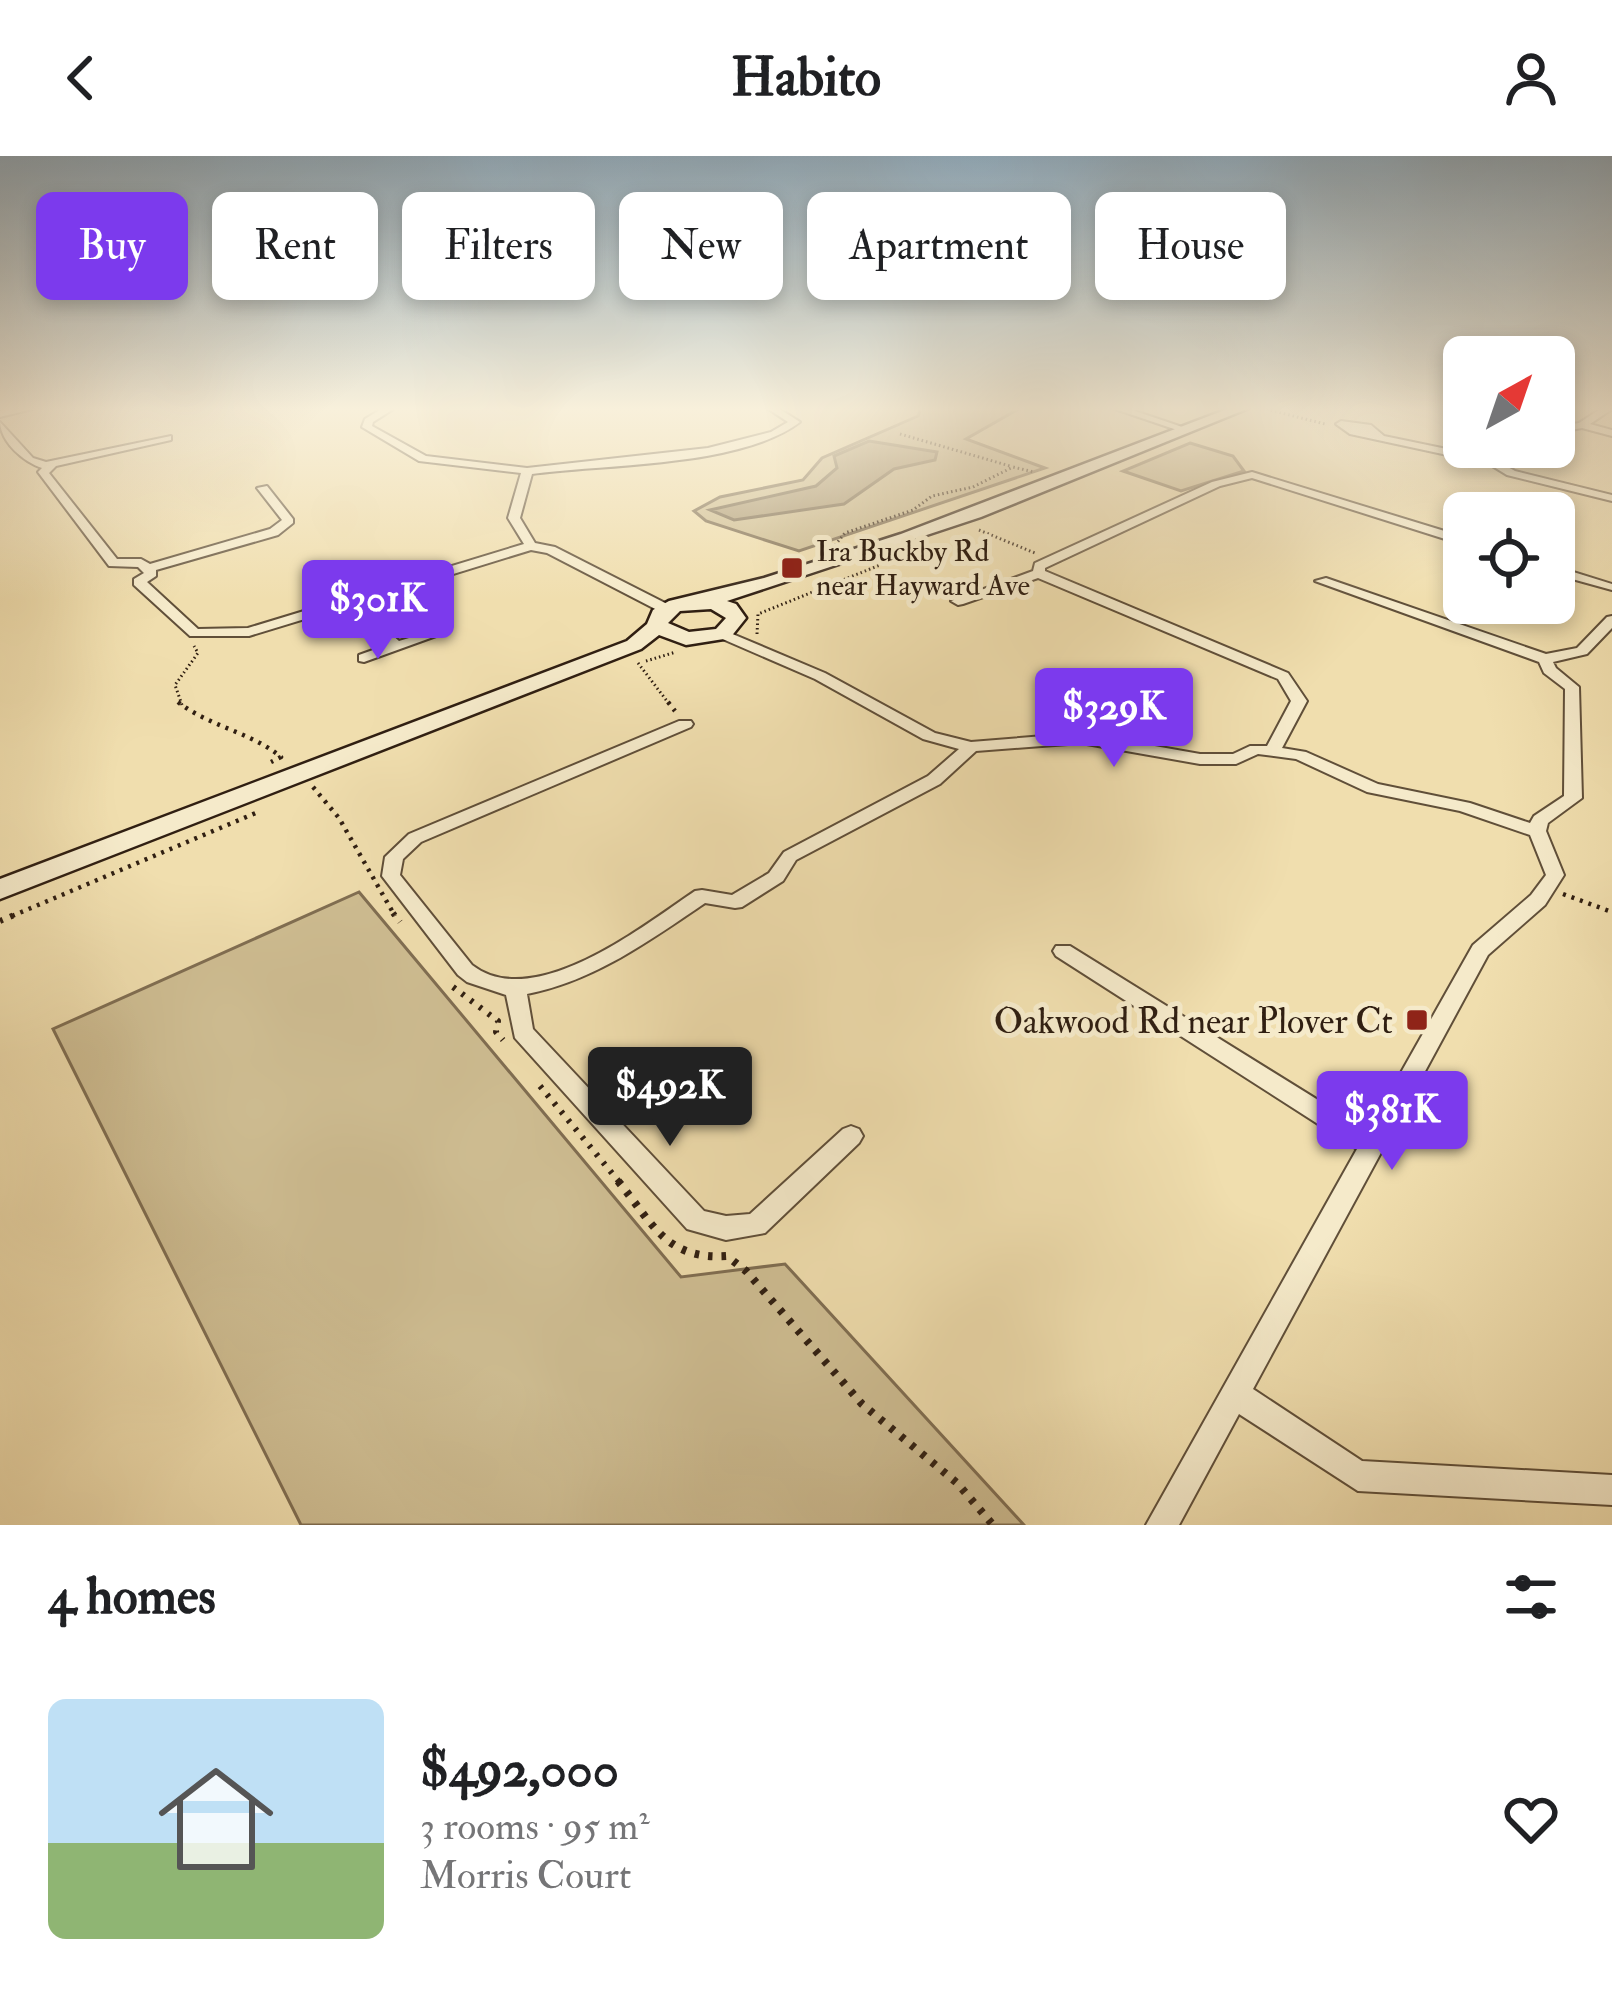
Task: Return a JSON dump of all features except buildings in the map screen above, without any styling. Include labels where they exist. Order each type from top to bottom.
[{"type":"street","points":[[43,472],[112,563],[141,562],[152,573],[139,582],[195,633],[249,632],[531,546],[551,550],[662,617],[691,644]]},
{"type":"street","points":[[527,472],[514,518],[531,546]]},
{"type":"street","points":[[701,602],[734,613],[970,523],[1089,472]]},
{"type":"street","points":[[1509,472],[1612,498]]},
{"type":"street","points":[[1039,573],[1039,566],[1216,484],[1252,475],[1443,534]]},
{"type":"street","points":[[147,569],[274,532],[289,521],[263,488]]},
{"type":"street","points":[[0,890],[634,645],[662,617],[701,602],[970,523]]},
{"type":"street","points":[[958,601],[1039,573],[1283,676],[1299,701],[1272,751]]},
{"type":"street","points":[[1575,577],[1611,590]]},
{"type":"street","points":[[1321,581],[1545,659],[1582,651],[1612,620]]},
{"type":"street","points":[[346,602],[397,646]]},
{"type":"street","points":[[510,694],[723,634],[735,624],[734,613]]},
{"type":"street","points":[[723,634],[820,676],[929,736],[971,747],[1081,738],[1200,759],[1236,759],[1256,748],[1300,755],[1373,788],[1464,807],[1537,831]]},
{"type":"street","points":[[364,658],[429,636]]},
{"type":"street","points":[[1162,1525],[1480,950],[1555,875],[1537,831],[1540,820],[1573,798],[1572,686],[1550,670],[1545,659]]},
{"type":"street","points":[[685,724],[415,838],[394,857],[391,876],[474,978],[515,987],[582,971],[702,896],[735,902],[776,877],[790,856],[934,780],[971,747]]},
{"type":"street","points":[[1064,950],[1372,1146]]},
{"type":"street","points":[[515,987],[523,1032],[696,1221],[726,1228],[757,1226],[850,1136]]},
{"type":"street","points":[[1234,1394],[1358,1476],[1612,1490]]},
{"type":"path","points":[[832,554],[845,533],[1001,472]]},
{"type":"path","points":[[1037,472],[1042,473]]},
{"type":"path","points":[[970,523],[995,519]]},
{"type":"path","points":[[970,523],[1053,560]]},
{"type":"path","points":[[744,646],[757,638],[758,614],[909,554]]},
{"type":"path","points":[[196,644],[190,670],[175,685],[176,700],[206,723],[268,746],[280,757],[271,762],[287,778]]},
{"type":"path","points":[[685,724],[638,663],[691,644]]},
{"type":"path","points":[[0,922],[255,815],[269,804]]},
{"type":"path","points":[[1547,887],[1612,912]]},
{"type":"shaded area","points":[[810,472],[1033,472],[799,551],[706,521],[694,511],[720,497],[803,480]]},
{"type":"shaded area","points":[[832,472],[890,472],[844,504],[734,520],[710,510],[816,486]]},
{"type":"shaded area","points":[[1126,472],[1241,472],[1181,491]]},
{"type":"shaded area","points":[[359,892],[681,1277],[785,1264],[1024,1525],[301,1525],[53,1029]]},
{"type":"place","name":"Ira Buckby Rd near Hayward Ave","points":[[792,568]]},
{"type":"place","name":"Oakwood Rd near Plover Ct","points":[[1417,1020]]}]
